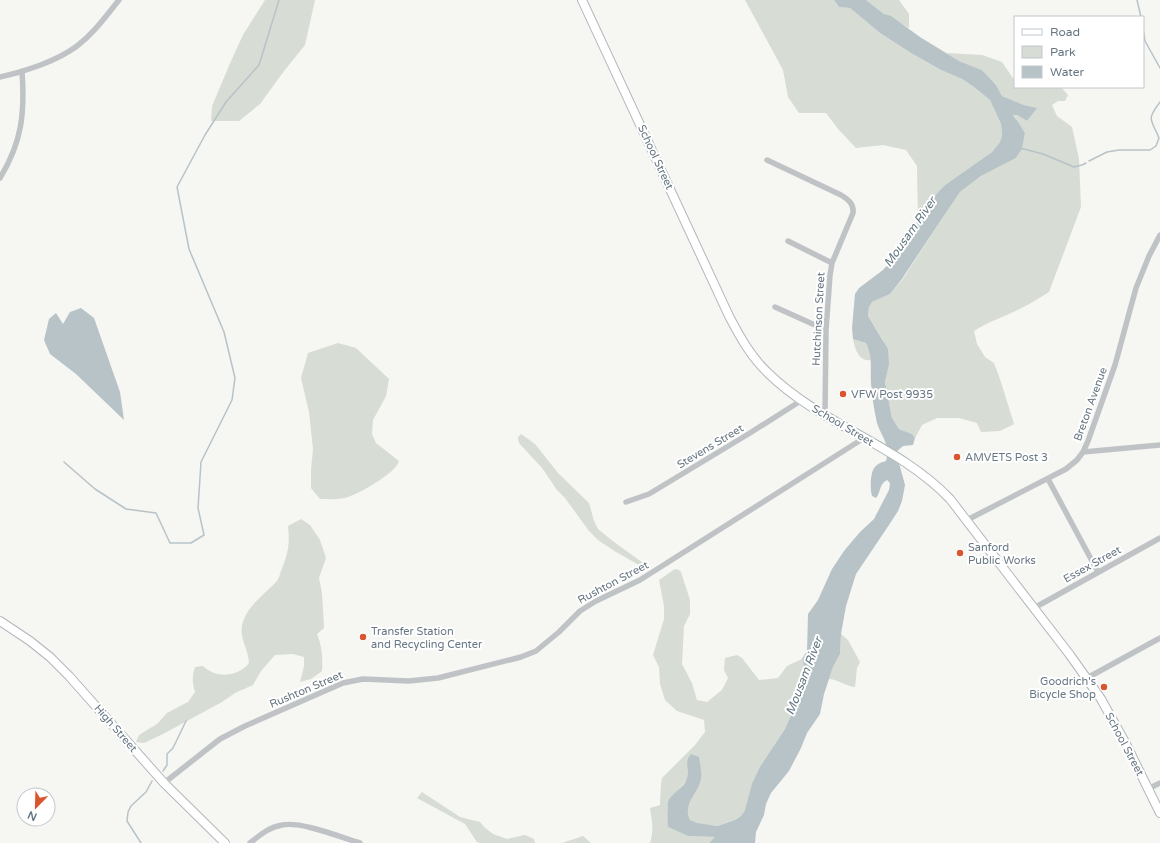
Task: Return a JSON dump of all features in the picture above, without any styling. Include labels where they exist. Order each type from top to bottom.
[{"type":"street","points":[[0,77],[22,72],[52,60],[76,47],[99,25],[119,0]]},
{"type":"street","name":"School Street","points":[[582,0],[741,338],[754,357],[767,373],[802,400],[921,472],[937,484],[967,520],[1087,678],[1119,730],[1160,813]]},
{"type":"street","points":[[0,178],[19,137],[22,124],[24,98],[22,72]]},
{"type":"street","name":"Hutchinson Street","points":[[767,160],[841,195],[852,204],[853,213],[832,263],[826,330],[825,415]]},
{"type":"street","name":"Breton Avenue","points":[[967,520],[1048,479],[1066,468],[1083,452],[1093,430],[1115,365],[1136,288],[1149,256],[1160,236]]},
{"type":"street","points":[[788,241],[832,263]]},
{"type":"street","points":[[774,306],[826,330]]},
{"type":"street","name":"Stevens Street","points":[[626,502],[650,494],[802,400]]},
{"type":"street","name":"Rushton Street","points":[[164,783],[200,754],[226,736],[245,726],[343,683],[363,679],[409,681],[438,678],[515,659],[536,651],[580,611],[640,580],[864,438]]},
{"type":"street","points":[[1083,452],[1160,445]]},
{"type":"street","points":[[1048,479],[1098,572]]},
{"type":"street","name":"Essex Street","points":[[1034,608],[1160,538]]},
{"type":"street","name":"High Street","points":[[0,621],[30,641],[50,657],[69,676],[164,783],[225,843]]},
{"type":"street","points":[[1087,678],[1160,638]]},
{"type":"street","points":[[1148,789],[1160,783]]},
{"type":"street","points":[[250,843],[267,830],[286,824],[305,826],[360,843]]},
{"type":"green space","points":[[265,0],[315,0],[305,45],[260,104],[239,121],[211,121],[212,106],[231,61],[243,35]]},
{"type":"green space","points":[[745,0],[834,0],[839,7],[850,8],[880,33],[941,70],[962,79],[990,100],[1001,124],[1002,135],[1000,142],[992,152],[945,185],[938,192],[918,220],[917,166],[906,150],[883,145],[856,148],[826,113],[799,113],[788,97],[783,70]]},
{"type":"green space","points":[[866,0],[899,0],[909,14],[909,28],[884,14]]},
{"type":"green space","points":[[946,53],[982,55],[1002,62],[1014,80],[1014,88],[1062,88],[1068,95],[1065,101],[1058,101],[1052,105],[1057,116],[1072,127],[1079,159],[1081,207],[1049,292],[1026,306],[974,331],[977,344],[985,357],[994,363],[1014,424],[1000,431],[981,432],[977,423],[959,418],[937,418],[922,425],[915,438],[912,434],[899,429],[892,418],[885,382],[889,365],[883,340],[868,316],[869,307],[872,302],[890,294],[903,279],[960,192],[981,176],[1016,158],[1022,149],[1025,133],[1013,114],[1027,121],[1036,108],[1002,96],[996,85],[982,70],[959,61]]},
{"type":"green space","points":[[853,339],[866,343],[870,350],[871,360],[863,359],[858,354]]},
{"type":"green space","points":[[338,343],[356,348],[389,379],[386,396],[373,420],[372,434],[376,443],[399,461],[385,477],[354,495],[341,499],[320,499],[311,488],[313,449],[309,412],[301,378],[308,353]]},
{"type":"green space","points":[[521,434],[535,444],[558,473],[589,503],[598,529],[646,565],[646,569],[598,540],[589,531],[542,468],[519,443],[518,437]]},
{"type":"green space","points":[[301,519],[310,525],[320,540],[326,558],[319,578],[322,593],[324,628],[317,634],[322,652],[322,671],[311,679],[300,682],[304,666],[304,657],[293,654],[275,655],[261,671],[253,685],[235,693],[222,702],[163,734],[144,743],[136,742],[139,735],[157,724],[167,713],[188,702],[195,692],[193,685],[193,673],[195,667],[203,666],[214,673],[227,675],[239,671],[249,663],[242,638],[242,628],[245,616],[257,600],[278,579],[288,549],[288,526]]},
{"type":"green space","points":[[675,569],[681,572],[690,600],[690,614],[684,626],[682,664],[692,683],[697,700],[707,702],[722,690],[728,678],[724,670],[725,658],[737,655],[742,658],[759,680],[778,678],[787,666],[802,659],[809,676],[802,689],[796,708],[774,746],[741,816],[735,820],[716,826],[690,820],[687,814],[688,806],[701,778],[700,768],[687,762],[687,779],[667,806],[668,827],[688,836],[716,837],[709,843],[650,843],[652,822],[650,808],[660,805],[662,778],[695,745],[705,732],[704,720],[677,711],[665,700],[660,684],[659,667],[653,655],[664,619],[664,606],[659,580]]},
{"type":"green space","points":[[841,634],[848,640],[860,662],[857,668],[855,687],[829,679],[840,654]]},
{"type":"green space","points":[[422,792],[460,817],[480,822],[493,834],[507,839],[525,835],[534,839],[535,843],[477,842],[465,824],[417,798]]},
{"type":"green space","points":[[583,836],[591,843],[562,843]]},
{"type":"water","points":[[834,0],[866,0],[884,14],[891,16],[920,37],[959,61],[982,70],[996,85],[1002,96],[1024,105],[1037,108],[1027,121],[1017,115],[1013,115],[1025,133],[1022,149],[1016,158],[981,176],[960,192],[902,279],[890,294],[872,302],[869,307],[868,316],[888,349],[889,365],[885,382],[892,418],[899,429],[912,434],[915,438],[913,445],[903,446],[896,452],[905,485],[902,501],[898,511],[856,574],[846,606],[841,634],[840,654],[833,667],[824,694],[820,714],[807,733],[789,771],[771,793],[766,804],[764,815],[756,832],[755,843],[709,843],[715,837],[688,836],[668,827],[668,802],[683,785],[687,778],[687,762],[689,757],[691,754],[699,757],[701,774],[699,784],[689,804],[688,814],[690,820],[717,826],[735,820],[741,816],[745,810],[752,784],[760,767],[785,729],[809,676],[802,659],[807,651],[808,614],[818,600],[832,569],[844,551],[860,532],[874,519],[889,490],[890,483],[887,480],[881,486],[878,496],[876,498],[872,496],[871,477],[873,469],[877,465],[886,461],[887,450],[875,413],[868,348],[866,343],[853,339],[852,328],[855,294],[859,288],[883,270],[892,260],[938,192],[945,185],[992,152],[1000,142],[1002,135],[1001,124],[990,100],[974,87],[962,79],[941,70],[911,53],[880,33],[850,8],[839,7]]},
{"type":"water","points":[[81,308],[94,318],[120,392],[124,420],[76,374],[50,354],[44,340],[49,319],[56,313],[63,324],[70,312]]},
{"type":"waterway","points":[[64,462],[95,489],[126,509],[156,513],[170,543],[191,543],[204,535],[198,508],[201,462],[232,400],[235,378],[224,332],[189,249],[177,187],[205,135],[226,102],[259,65],[279,0]]},
{"type":"waterway","points":[[1137,0],[1141,16]]},
{"type":"waterway","points":[[1144,34],[1145,41],[1160,68]]},
{"type":"waterway","points":[[1089,161],[1107,152],[1119,150],[1150,150],[1156,146],[1159,138],[1152,123],[1151,116],[1160,102]]},
{"type":"waterway","points":[[1020,148],[1043,154],[1074,167],[1086,163]]},
{"type":"waterway","points":[[163,771],[167,765],[167,754],[173,748],[186,721]]},
{"type":"waterway","points":[[141,843],[127,821],[128,812],[131,806],[146,792],[152,781]]},
{"type":"place","name":"VFW Post 9935","points":[[843,394]]},
{"type":"place","name":"AMVETS Post 3","points":[[957,457]]},
{"type":"place","name":"Sanford Public Works","points":[[960,553]]},
{"type":"place","name":"Transfer Station and Recycling Center","points":[[363,637]]},
{"type":"place","name":"Goodrich's Bicycle Shop","points":[[1104,687]]},
{"type":"water label","name":"Mousam River","points":[[910,232]]},
{"type":"water label","name":"Mousam River","points":[[804,676]]}]
